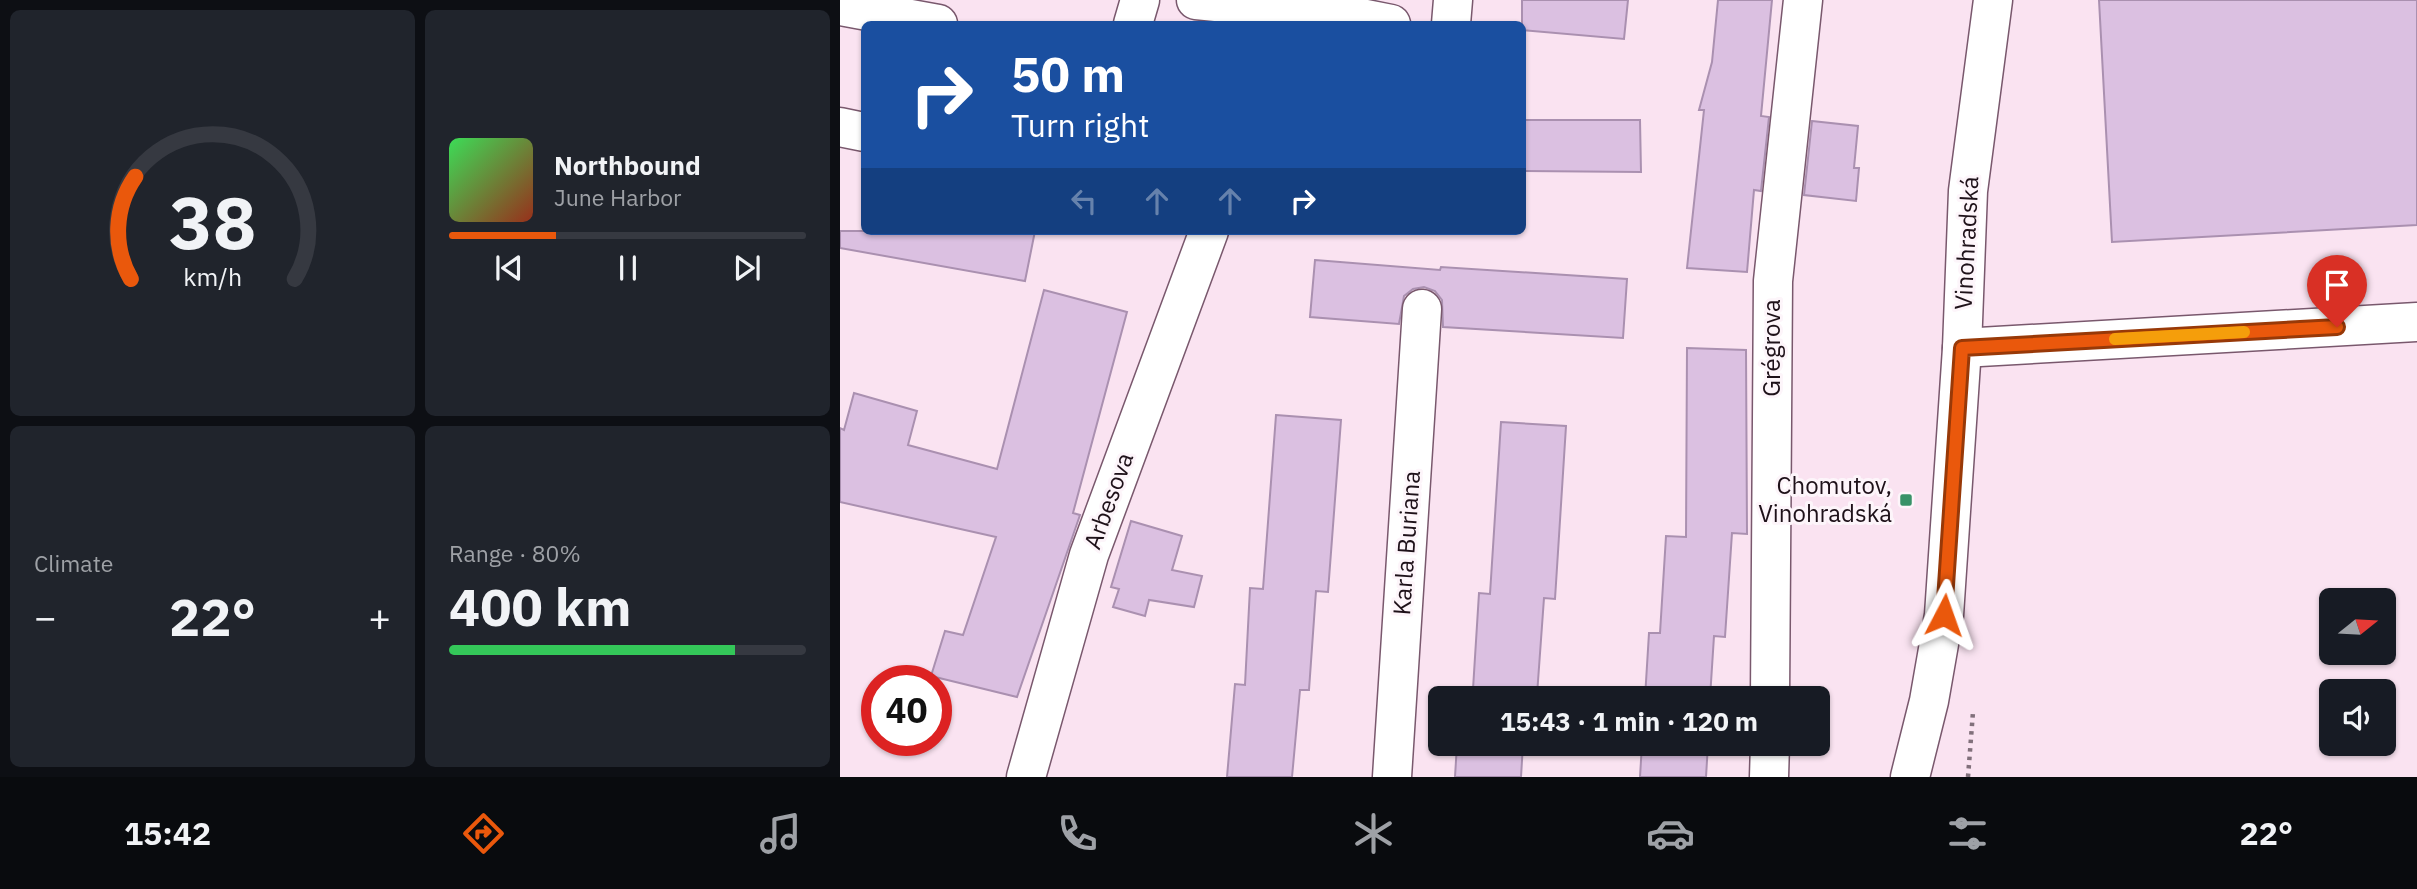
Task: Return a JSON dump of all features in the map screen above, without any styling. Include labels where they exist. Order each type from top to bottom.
[{"type":"street","points":[[1134,21],[1140,0]]},
{"type":"street","points":[[1196,0],[1346,15],[1376,21]]},
{"type":"street","points":[[1451,21],[1453,0]]},
{"type":"street","name":"Grégrova","points":[[1770,686],[1773,281],[1803,0]]},
{"type":"street","name":"Vinohradská","points":[[1910,777],[1929,701],[1944,615],[1962,348],[1968,191],[1993,0]]},
{"type":"street","points":[[840,6],[922,21]]},
{"type":"street","points":[[840,127],[861,131]]},
{"type":"street","name":"Arbesova","points":[[1026,777],[1089,555],[1208,235]]},
{"type":"street","name":"Karla Buriana","points":[[1392,777],[1422,309]]},
{"type":"street","points":[[1962,348],[2417,322]]},
{"type":"street","points":[[1769,777],[1770,756]]},
{"type":"path","points":[[1968,777],[1973,712]]},
{"type":"building","points":[[1522,0],[1628,0],[1624,39],[1526,30],[1526,21],[1522,21]]},
{"type":"building","points":[[1718,0],[1772,0],[1761,116],[1769,117],[1761,191],[1754,190],[1747,272],[1687,268],[1704,110],[1699,110],[1712,62]]},
{"type":"building","points":[[2099,0],[2417,0],[2417,225],[2112,242]]},
{"type":"building","points":[[1526,120],[1640,120],[1641,172],[1526,171]]},
{"type":"building","points":[[1812,121],[1858,126],[1854,168],[1859,168],[1856,201],[1804,195]]},
{"type":"building","points":[[840,231],[861,231],[861,235],[1034,235],[1025,281],[840,248]]},
{"type":"building","points":[[1315,260],[1440,270],[1441,267],[1627,279],[1623,338],[1443,327],[1442,300],[1435,291],[1424,287],[1413,289],[1404,296],[1399,324],[1310,317]]},
{"type":"building","points":[[1044,290],[1127,312],[1073,513],[1080,515],[1017,697],[952,681],[952,665],[934,665],[945,631],[963,635],[996,537],[840,502],[840,428],[844,430],[854,393],[917,411],[908,445],[997,469]]},
{"type":"building","points":[[1687,348],[1746,350],[1747,534],[1732,533],[1725,637],[1714,636],[1711,686],[1646,686],[1649,633],[1660,633],[1666,536],[1686,537]]},
{"type":"building","points":[[1276,415],[1341,420],[1328,592],[1316,591],[1309,690],[1300,690],[1292,777],[1227,777],[1235,684],[1245,685],[1250,588],[1263,589]]},
{"type":"building","points":[[1501,422],[1566,426],[1555,599],[1544,598],[1538,686],[1473,686],[1479,593],[1490,594]]},
{"type":"building","points":[[1131,521],[1182,536],[1172,570],[1202,576],[1194,607],[1149,600],[1145,616],[1113,607],[1119,589],[1111,587]]},
{"type":"building","points":[[1456,756],[1522,756],[1521,777],[1455,777]]},
{"type":"building","points":[[1641,756],[1707,756],[1706,777],[1640,777]]},
{"type":"slow traffic","points":[[2115,339],[2244,332]]},
{"type":"place","name":"Chomutov, Vinohradská","points":[[1906,500]]},
{"type":"route","points":[[1944,615],[1962,348],[2337,327]]}]
